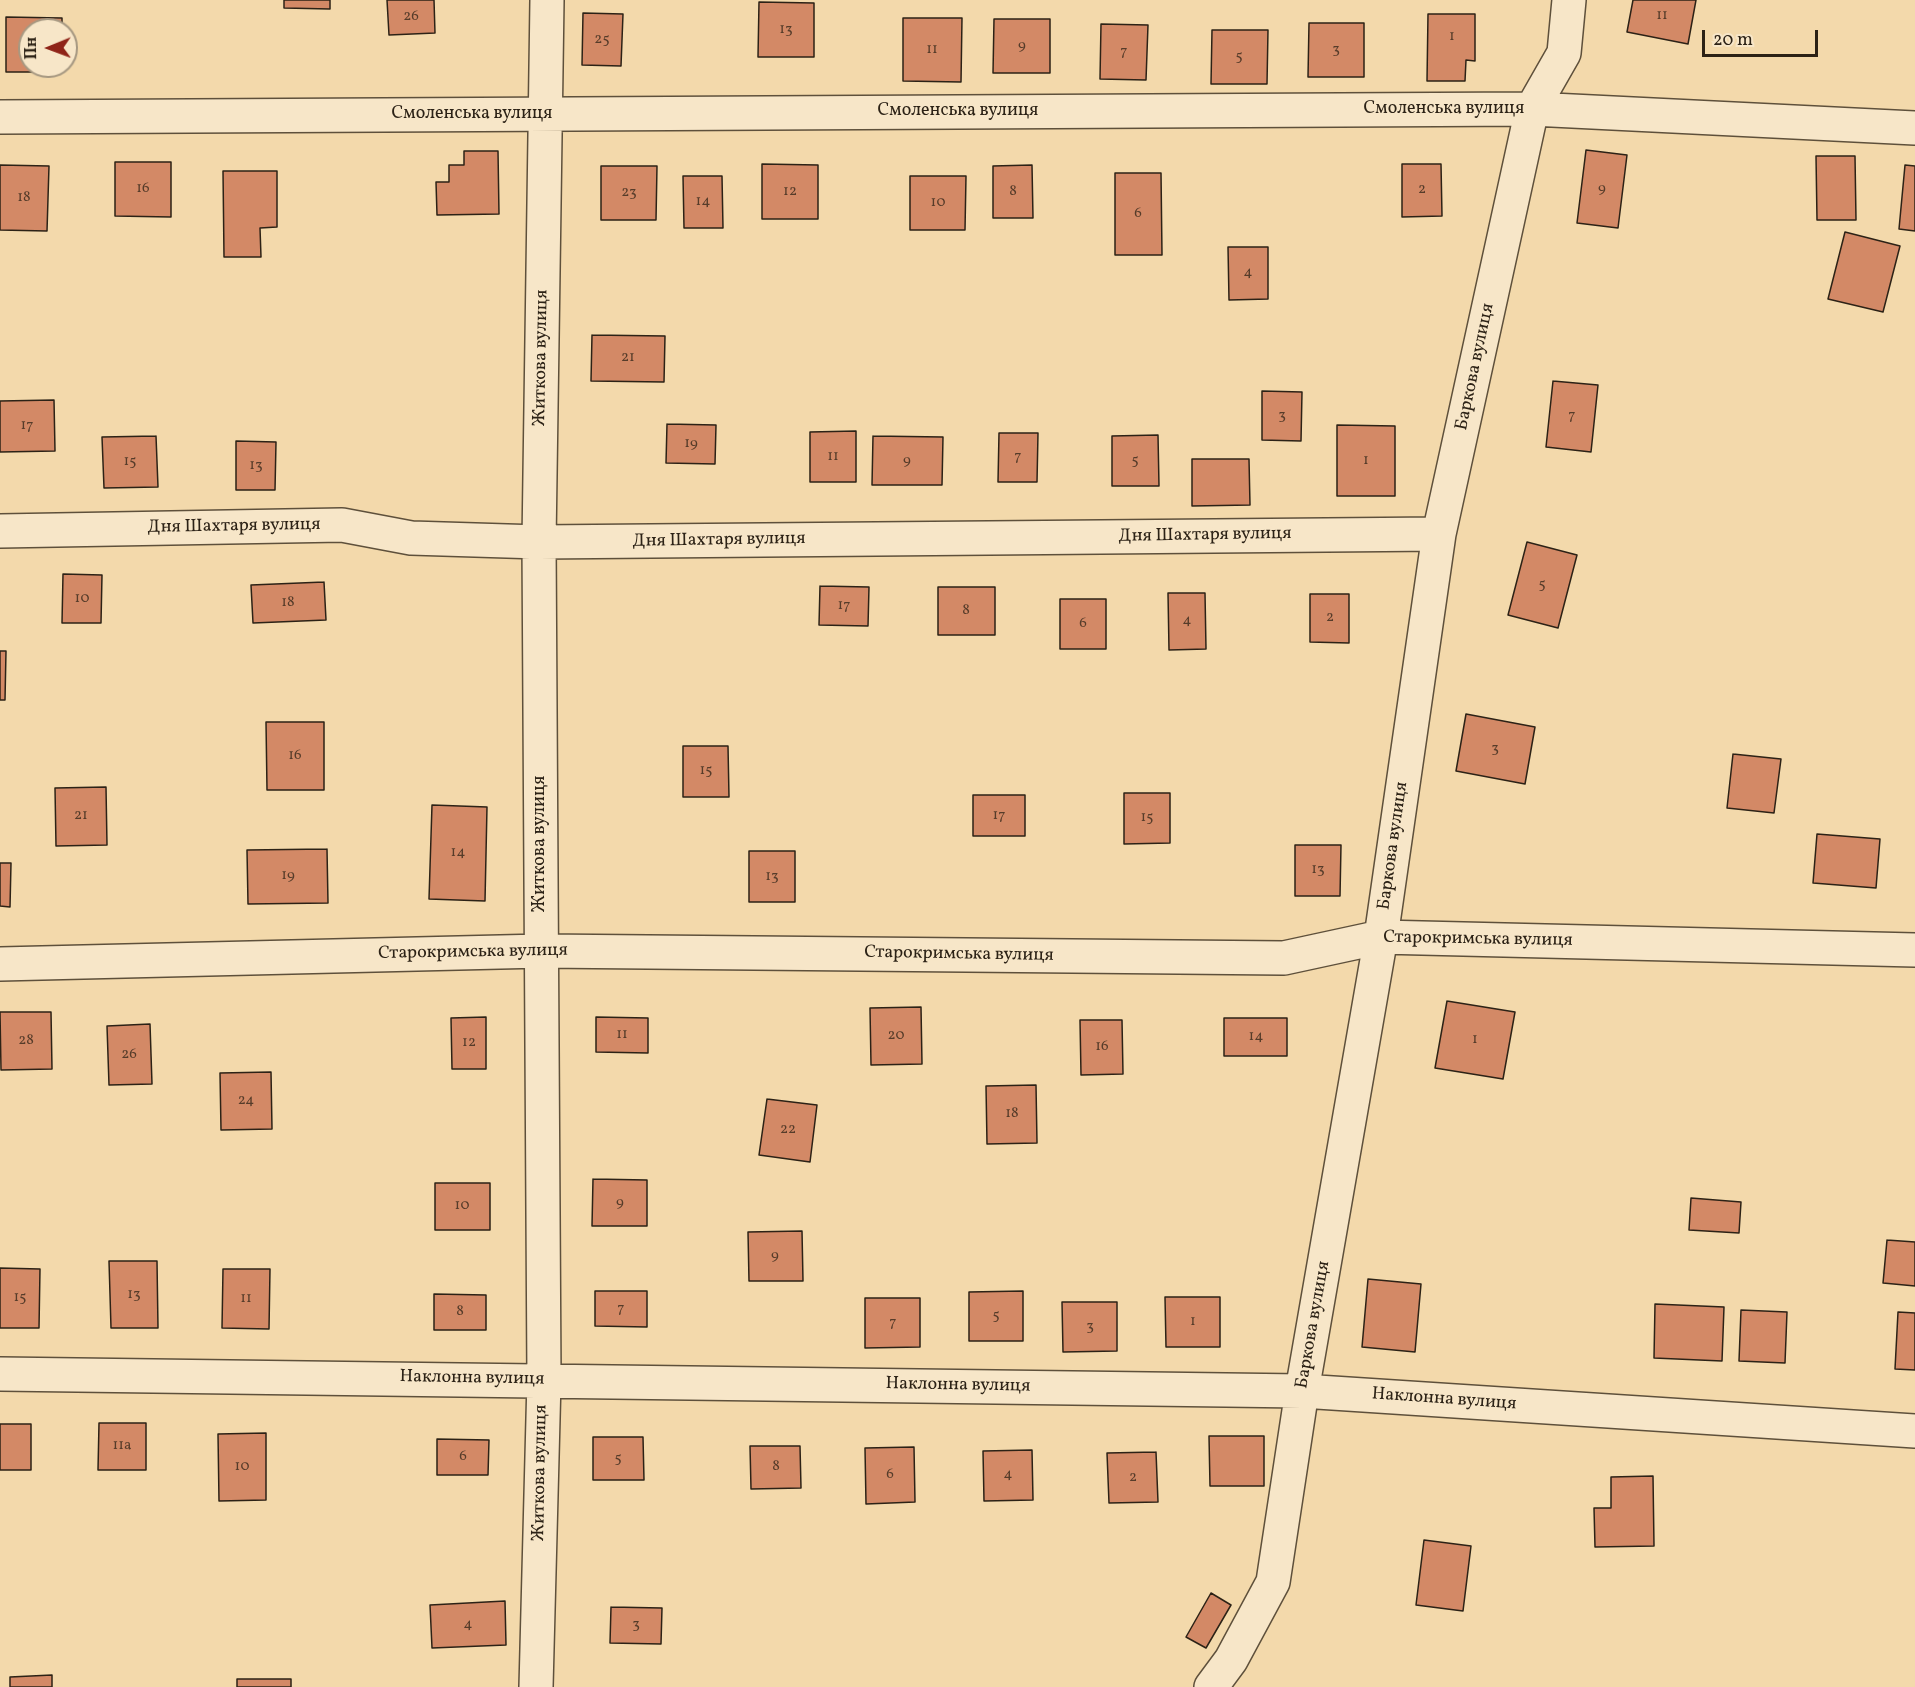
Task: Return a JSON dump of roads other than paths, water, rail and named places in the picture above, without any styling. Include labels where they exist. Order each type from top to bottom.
[{"type":"street","name":"Житкова вулиця","points":[[536,1687],[544,1380],[539,542],[547,0]]},
{"type":"street","name":"Баркова вулиця","points":[[1211,1687],[1231,1660],[1273,1582],[1302,1391],[1381,938],[1439,534],[1532,109],[1564,53],[1569,0]]},
{"type":"street","name":"Смоленська вулиця","points":[[0,117],[1532,109],[1915,128]]},
{"type":"street","name":"Дня Шахтаря вулиця","points":[[0,531],[342,525],[411,538],[539,542],[1439,534]]},
{"type":"street","name":"Старокримська вулиця","points":[[0,964],[542,951],[1284,958],[1381,938],[1915,950]]},
{"type":"street","name":"Наклонна вулиця","points":[[0,1374],[1302,1391],[1915,1431]]}]
